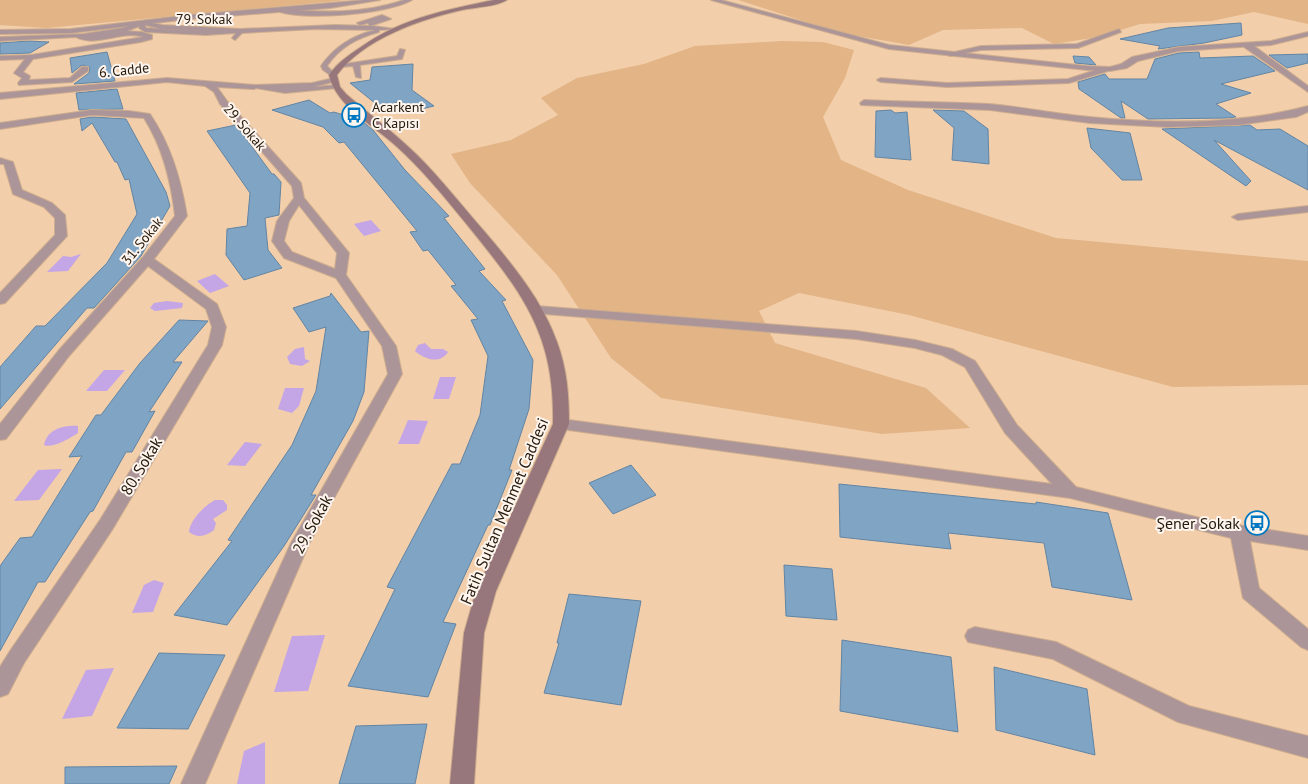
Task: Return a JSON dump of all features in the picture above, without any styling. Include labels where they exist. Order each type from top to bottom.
[{"type":"main road","points":[[337,80],[392,29],[438,13],[504,0]]},
{"type":"main road","name":"Fatih Sultan Mehmet Caddesi","points":[[337,80],[422,166],[512,271],[538,310],[548,333],[559,381],[562,408],[561,424],[486,591],[474,633],[462,784]]},
{"type":"street","points":[[0,32],[32,33],[278,10],[344,6],[377,0]]},
{"type":"street","points":[[714,0],[861,42],[889,47],[1105,69]]},
{"type":"street","name":"79. Sokak","points":[[0,39],[80,35],[123,30],[143,23]]},
{"type":"street","points":[[950,54],[981,48],[1078,46],[1119,31]]},
{"type":"street","name":"79. Sokak","points":[[0,58],[31,57],[131,42],[149,36],[137,33],[81,38],[80,35]]},
{"type":"street","points":[[881,80],[947,85],[1069,81],[1105,69],[1124,66],[1135,59],[1178,49],[1271,43],[1308,34]]},
{"type":"street","points":[[1247,45],[1308,90]]},
{"type":"street","points":[[31,57],[18,73],[27,78],[22,84],[72,80],[85,69]]},
{"type":"street","name":"6. Cadde","points":[[0,96],[149,80],[206,82],[252,87]]},
{"type":"street","name":"29. Sokak","points":[[193,784],[300,542],[379,405],[394,374],[389,346],[340,275],[343,253],[299,198],[296,185],[223,102],[217,91],[206,82]]},
{"type":"street","points":[[864,103],[990,107],[1090,120],[1167,124],[1238,122],[1296,114],[1308,109]]},
{"type":"street","name":"31. Sokak","points":[[0,126],[75,114],[130,113],[147,116],[153,125],[176,178],[181,216],[147,260],[64,352],[0,435]]},
{"type":"street","points":[[0,161],[8,162],[16,192],[48,205],[61,217],[61,236],[0,300]]},
{"type":"street","points":[[299,198],[284,221],[278,241],[288,255],[340,275]]},
{"type":"street","points":[[1238,217],[1308,210]]},
{"type":"street","name":"80. Sokak","points":[[0,687],[17,657],[106,525],[215,345],[218,328],[212,307],[147,260]]},
{"type":"street","points":[[538,310],[856,334],[916,344],[947,352],[970,364],[1012,429],[1070,492]]},
{"type":"street","points":[[561,424],[1070,492],[1212,528],[1308,543]]},
{"type":"street","points":[[1239,532],[1250,592],[1308,640]]},
{"type":"street","points":[[975,636],[1056,651],[1186,715],[1308,747]]},
{"type":"lane","points":[[278,10],[308,15],[346,14],[409,0]]},
{"type":"lane","points":[[344,26],[382,17],[388,19],[358,27]]},
{"type":"lane","name":"79. Sokak","points":[[143,23],[162,27],[240,31],[198,33],[145,30],[142,28],[143,23]]},
{"type":"lane","points":[[233,40],[240,31],[344,26],[392,29]]},
{"type":"lane","points":[[344,26],[362,35]]},
{"type":"lane","points":[[198,33],[206,29]]},
{"type":"lane","points":[[337,80],[324,66],[330,57],[346,42],[362,35],[392,29]]},
{"type":"lane","points":[[252,87],[268,92],[306,96],[337,80],[356,64],[400,58],[402,50]]},
{"type":"lane","points":[[356,64],[360,77]]},
{"type":"lane","points":[[252,87],[312,85],[337,80]]},
{"type":"shaded area","points":[[0,0],[347,0],[46,28],[0,25]]},
{"type":"shaded area","points":[[738,0],[1308,0],[1308,24],[1254,12],[1212,21],[1140,24],[1098,37],[1054,44],[1022,28],[943,30],[909,45],[841,33]]},
{"type":"shaded area","points":[[782,41],[823,42],[854,50],[845,78],[823,117],[841,160],[908,190],[1056,238],[1308,261],[1308,385],[1173,387],[909,315],[799,293],[759,311],[775,343],[926,388],[970,428],[882,434],[661,398],[611,358],[557,275],[470,183],[451,154],[511,140],[558,115],[541,98],[577,78],[644,64],[695,46]]},
{"type":"shaded area","points":[[371,220],[381,231],[364,236],[354,224]]},
{"type":"shaded area","points":[[81,254],[68,271],[47,272],[63,256],[71,257]]},
{"type":"shaded area","points":[[215,274],[229,286],[210,293],[197,281]]},
{"type":"shaded area","points":[[167,301],[183,303],[182,308],[155,311],[150,308],[154,303]]},
{"type":"shaded area","points":[[425,343],[431,349],[443,349],[448,352],[445,356],[436,360],[427,358],[415,351],[418,345]]},
{"type":"shaded area","points":[[304,347],[305,359],[310,361],[302,366],[290,364],[287,357],[295,349]]},
{"type":"shaded area","points":[[104,370],[125,370],[107,391],[86,391]]},
{"type":"shaded area","points":[[440,377],[456,377],[449,399],[433,399]]},
{"type":"shaded area","points":[[285,388],[304,388],[299,406],[292,413],[278,409]]},
{"type":"shaded area","points":[[408,420],[428,421],[419,444],[398,444]]},
{"type":"shaded area","points":[[67,426],[78,426],[78,433],[71,438],[51,446],[44,445],[49,435],[57,429]]},
{"type":"shaded area","points":[[245,442],[262,444],[245,466],[227,465]]},
{"type":"shaded area","points":[[62,469],[39,500],[14,501],[38,470]]},
{"type":"shaded area","points":[[215,500],[223,500],[227,505],[227,510],[213,519],[216,523],[214,530],[202,536],[189,532],[198,514]]},
{"type":"shaded area","points":[[154,580],[164,583],[153,612],[132,613],[144,585]]},
{"type":"shaded area","points":[[325,635],[308,691],[274,692],[292,636]]},
{"type":"shaded area","points":[[114,668],[92,716],[62,719],[86,670]]},
{"type":"shaded area","points":[[265,742],[265,784],[237,784],[244,751]]},
{"type":"building","points":[[1241,23],[1242,35],[1204,43],[1158,49],[1160,46],[1120,39],[1168,28]]},
{"type":"building","points":[[49,42],[30,53],[0,54],[0,43]]},
{"type":"building","points":[[107,52],[115,81],[74,84],[89,73],[90,67],[82,65],[72,73],[70,58]]},
{"type":"building","points":[[1199,52],[1200,58],[1253,56],[1275,71],[1221,84],[1251,93],[1216,104],[1236,117],[1227,118],[1148,119],[1121,101],[1125,118],[1121,118],[1079,89],[1078,82],[1105,74],[1109,79],[1147,79],[1155,59],[1179,53]]},
{"type":"building","points":[[1308,54],[1308,63],[1287,68],[1269,55]]},
{"type":"building","points":[[1073,56],[1089,57],[1096,65],[1075,63]]},
{"type":"building","points":[[413,64],[412,90],[434,106],[409,112],[397,102],[381,108],[350,83],[370,80],[372,67]]},
{"type":"building","points":[[117,89],[123,109],[79,110],[76,93]]},
{"type":"building","points":[[309,100],[330,113],[334,112],[362,121],[373,130],[405,170],[449,216],[444,218],[485,269],[479,271],[506,300],[502,301],[533,360],[529,409],[509,470],[512,470],[490,525],[488,525],[443,622],[456,624],[428,697],[348,686],[395,589],[387,587],[452,464],[460,464],[480,415],[488,356],[471,320],[478,319],[451,286],[456,285],[428,250],[423,251],[410,232],[417,231],[344,142],[339,143],[323,127],[272,110]]},
{"type":"building","points":[[891,110],[895,113],[907,112],[911,160],[875,157],[876,111]]},
{"type":"building","points":[[933,110],[964,111],[988,129],[989,164],[952,160],[954,128]]},
{"type":"building","points":[[92,117],[126,119],[166,192],[170,206],[141,256],[94,308],[87,308],[0,409],[0,367],[36,326],[45,326],[107,263],[137,214],[129,179],[125,180],[117,162],[115,162],[92,123],[82,131],[80,119]]},
{"type":"building","points":[[236,125],[272,174],[281,182],[279,215],[265,218],[268,250],[282,268],[244,280],[226,255],[227,229],[247,226],[250,193],[207,131]]},
{"type":"building","points":[[1250,125],[1257,130],[1280,129],[1308,146],[1308,190],[1214,140],[1251,181],[1246,186],[1162,129]]},
{"type":"building","points":[[1087,128],[1130,133],[1142,180],[1122,180],[1091,148]]},
{"type":"building","points":[[331,293],[361,332],[369,331],[364,392],[353,421],[311,495],[316,495],[284,546],[227,625],[174,615],[232,541],[228,540],[292,445],[316,391],[326,327],[309,332],[293,308],[330,296]]},
{"type":"building","points":[[179,320],[208,321],[173,362],[182,362],[149,412],[155,411],[132,452],[126,452],[93,511],[90,512],[45,582],[38,582],[0,651],[0,566],[20,538],[32,537],[82,456],[69,457],[96,415],[101,415],[140,363]]},
{"type":"building","points":[[631,465],[656,495],[613,514],[589,483]]},
{"type":"building","points":[[839,484],[1036,504],[1036,502],[1108,513],[1132,600],[1052,587],[1044,543],[948,533],[951,549],[840,537]]},
{"type":"building","points":[[784,565],[832,569],[837,620],[786,616]]},
{"type":"building","points":[[569,594],[641,601],[621,705],[544,693],[559,643],[557,643]]},
{"type":"building","points":[[842,640],[951,657],[958,732],[840,711]]},
{"type":"building","points":[[159,653],[225,655],[188,729],[117,728]]},
{"type":"building","points":[[994,667],[1087,689],[1095,755],[996,730]]},
{"type":"building","points":[[427,724],[415,784],[339,784],[356,726]]},
{"type":"building","points":[[177,766],[169,784],[65,784],[65,767]]},
{"type":"place","name":"Acarkent C Kapısı","points":[[354,115]]},
{"type":"place","name":"Şener Sokak","points":[[1257,523]]}]
